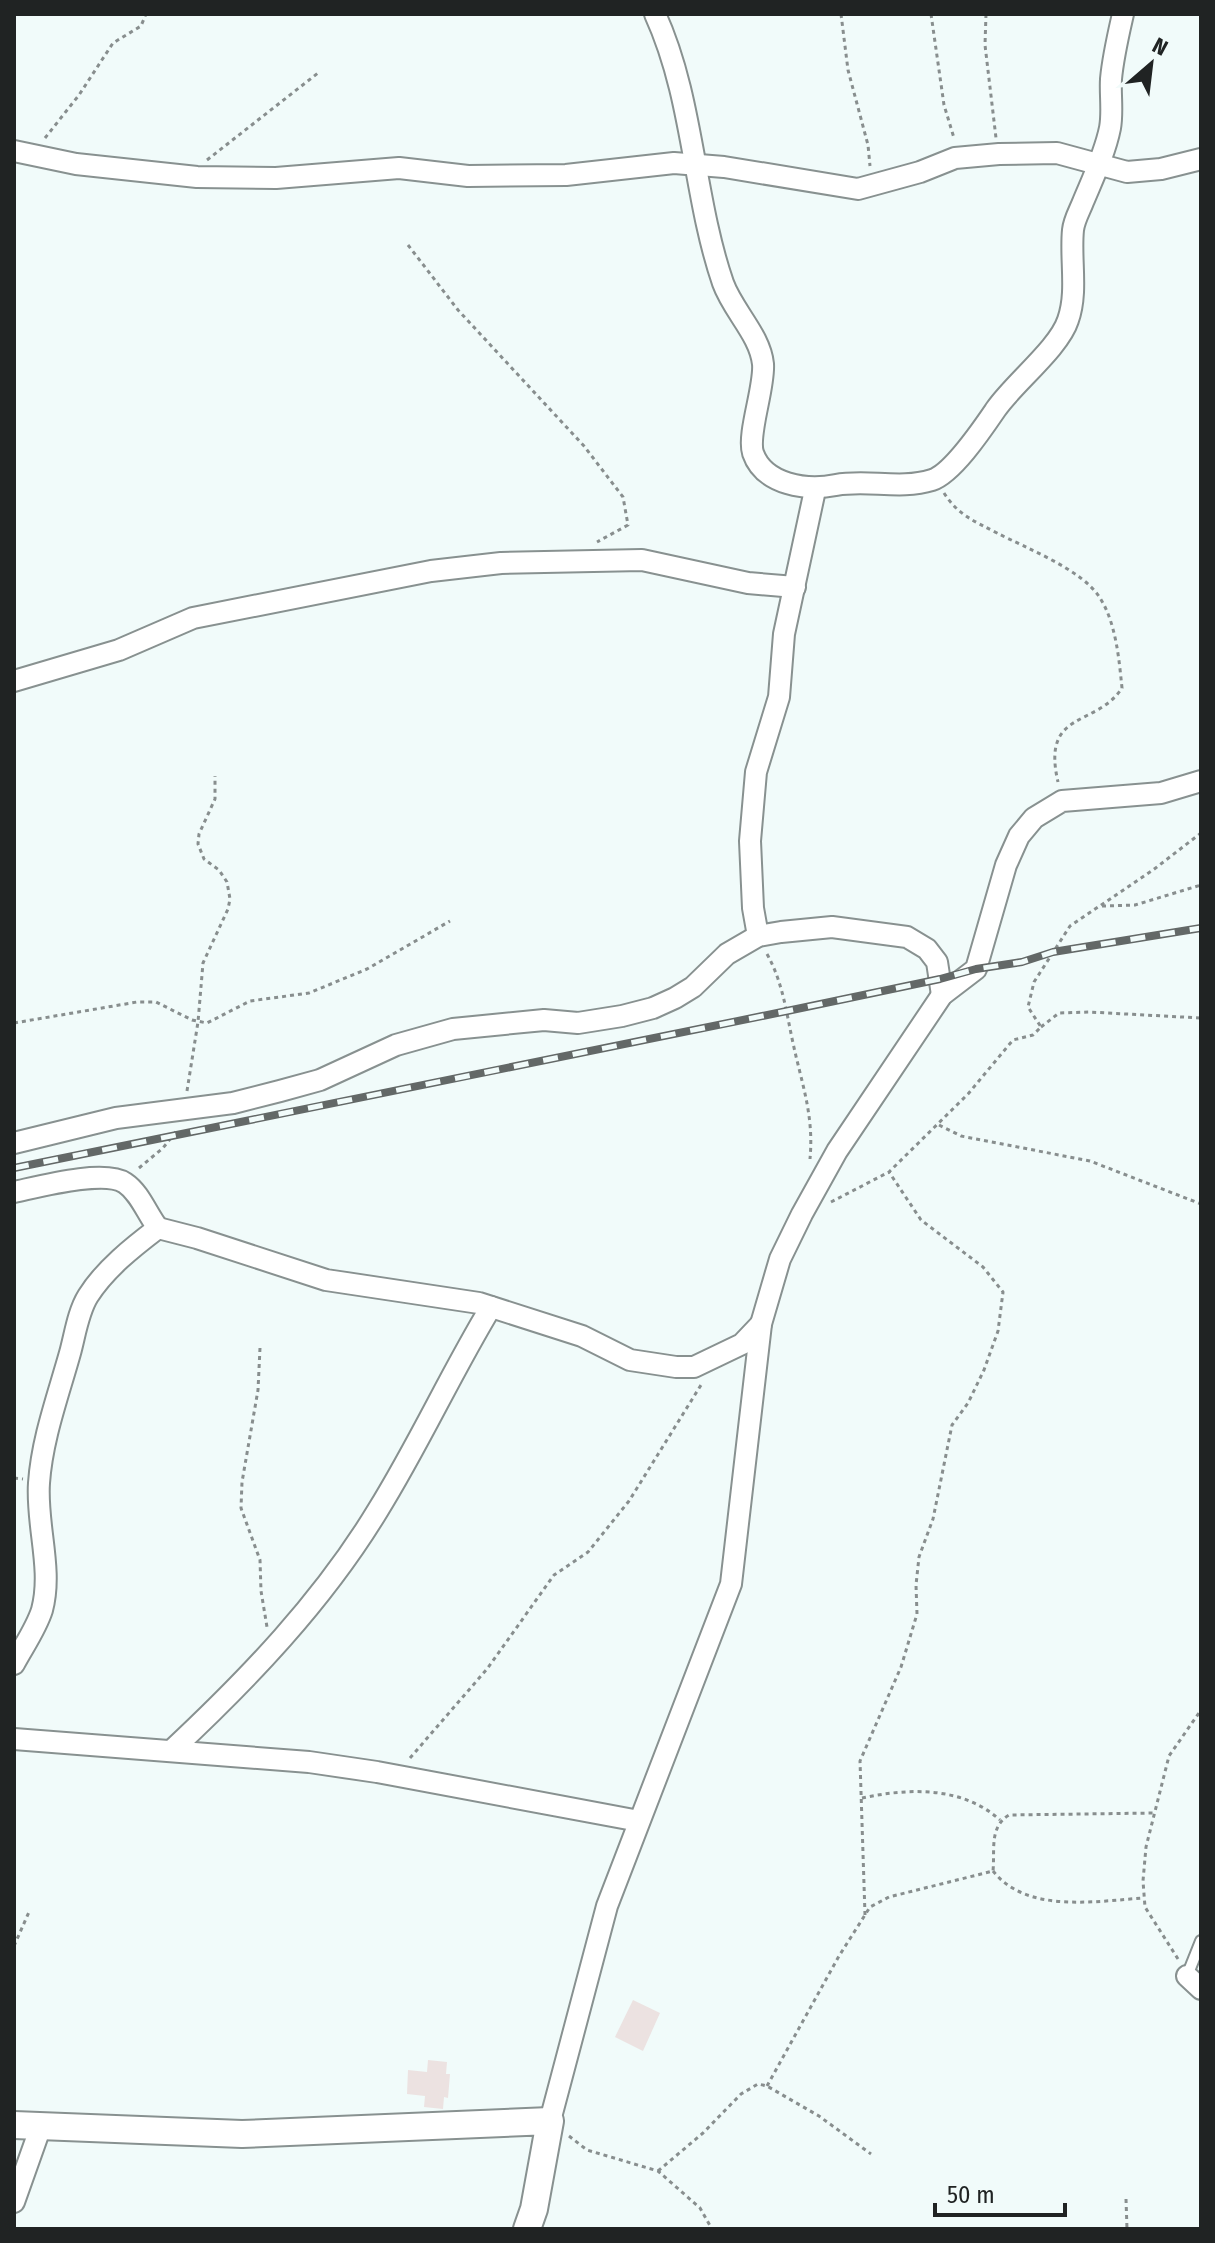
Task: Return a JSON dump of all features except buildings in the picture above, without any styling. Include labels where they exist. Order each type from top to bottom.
[{"type":"street","points":[[655,14],[668,46],[685,107],[695,166],[724,286],[733,307],[759,346],[763,366],[752,451],[763,470],[786,483],[815,490],[847,483],[891,486],[934,479],[971,445],[1006,394],[1058,338],[1068,320],[1073,278],[1073,227],[1110,126],[1113,56],[1123,14]]},
{"type":"street","points":[[24,153],[76,164],[197,177],[276,178],[399,168],[468,176],[566,175],[674,163],[724,167],[858,189],[920,172],[955,158],[999,154],[1057,153],[1127,172],[1143,172],[1201,159]]},
{"type":"street","points":[[758,936],[753,908],[750,841],[756,772],[779,697],[784,634],[815,490]]},
{"type":"street","points":[[14,681],[119,650],[193,618],[431,571],[487,564],[642,560],[748,583],[795,587]]},
{"type":"street","points":[[527,2229],[534,2209],[550,2121],[607,1906],[731,1584],[761,1324],[780,1259],[837,1151],[942,995],[976,969],[1006,865],[1019,836],[1034,818],[1062,801],[1161,793],[1201,781]]},
{"type":"street","points":[[14,1143],[116,1118],[233,1103],[320,1080],[396,1045],[453,1029],[544,1020],[578,1023],[653,1008],[693,987],[727,954],[758,936],[832,927],[907,937],[927,949],[937,962],[942,995]]},
{"type":"street","points":[[14,1192],[82,1180],[104,1178],[123,1181],[138,1196],[158,1228],[326,1280],[427,1294],[491,1307],[582,1336],[630,1360],[694,1367],[742,1344],[761,1324]]},
{"type":"street","points":[[14,1664],[41,1613],[46,1578],[38,1506],[39,1481],[49,1424],[80,1318],[87,1298],[100,1280],[158,1228]]},
{"type":"street","points":[[171,1751],[272,1650],[330,1581],[377,1513],[491,1307]]},
{"type":"street","points":[[14,1739],[234,1754],[377,1772],[639,1821]]},
{"type":"street","points":[[14,2125],[242,2134],[550,2121]]},
{"type":"street","points":[[14,2202],[41,2126]]},
{"type":"lane","points":[[1194,1982],[1201,1941]]},
{"type":"path","points":[[24,153],[79,95],[113,43],[141,26],[146,14]]},
{"type":"path","points":[[841,14],[848,70],[868,145],[872,186]]},
{"type":"path","points":[[931,14],[944,105],[954,132],[955,158]]},
{"type":"path","points":[[986,14],[985,45],[999,154]]},
{"type":"path","points":[[197,177],[208,157],[253,126],[318,73]]},
{"type":"path","points":[[408,245],[458,310],[584,446],[623,497],[628,525],[596,543]]},
{"type":"path","points":[[934,479],[955,511],[1067,570],[1094,590],[1102,601],[1119,660],[1122,688],[1115,699],[1081,716],[1062,732],[1054,748],[1054,768],[1062,801]]},
{"type":"path","points":[[123,1181],[163,1148],[187,1110],[203,963],[230,899],[227,882],[219,870],[204,859],[198,844],[199,834],[215,799],[215,776]]},
{"type":"path","points":[[1041,1027],[1028,1007],[1034,982],[1070,926],[1201,833]]},
{"type":"path","points":[[1098,907],[1135,905],[1201,885]]},
{"type":"path","points":[[14,1023],[137,1002],[156,1002],[198,1022],[207,1023],[250,1001],[309,993],[367,969],[450,921]]},
{"type":"path","points":[[758,936],[783,988],[793,1045],[806,1090],[812,1130],[808,1172]]},
{"type":"path","points":[[802,1214],[857,1191],[889,1172],[968,1094],[1013,1040],[1033,1035],[1059,1013],[1201,1018]]},
{"type":"path","points":[[939,1125],[961,1136],[1090,1161],[1201,1204]]},
{"type":"path","points":[[865,1915],[860,1761],[901,1667],[917,1614],[919,1557],[933,1519],[952,1425],[968,1403],[984,1370],[998,1331],[1003,1292],[983,1267],[921,1220],[889,1172]]},
{"type":"path","points":[[260,1348],[258,1390],[242,1482],[241,1508],[260,1560],[261,1591],[272,1650]]},
{"type":"path","points":[[377,1772],[414,1756],[487,1669],[554,1575],[588,1552],[629,1501],[696,1391],[726,1354]]},
{"type":"path","points":[[1194,1982],[1157,1930],[1145,1907],[1144,1898],[1146,1847],[1169,1756],[1201,1710]]},
{"type":"path","points":[[862,1798],[889,1792],[940,1791],[959,1795],[1000,1820]]},
{"type":"path","points":[[1144,1898],[1061,1901],[1038,1898],[1003,1884],[993,1871],[995,1829],[1000,1820],[1021,1812],[1155,1813]]},
{"type":"path","points":[[767,2086],[870,1907],[889,1897],[993,1871]]},
{"type":"path","points":[[14,1946],[29,1912]]},
{"type":"path","points":[[658,2171],[703,2133],[741,2094],[758,2084],[767,2086],[819,2116],[871,2154]]},
{"type":"path","points":[[550,2121],[587,2150],[658,2171],[700,2208],[712,2229]]},
{"type":"path","points":[[1126,2199],[1127,2229]]},
{"type":"railway","points":[[14,1168],[787,1011],[976,969],[1022,962],[1053,952],[1201,928]]}]
